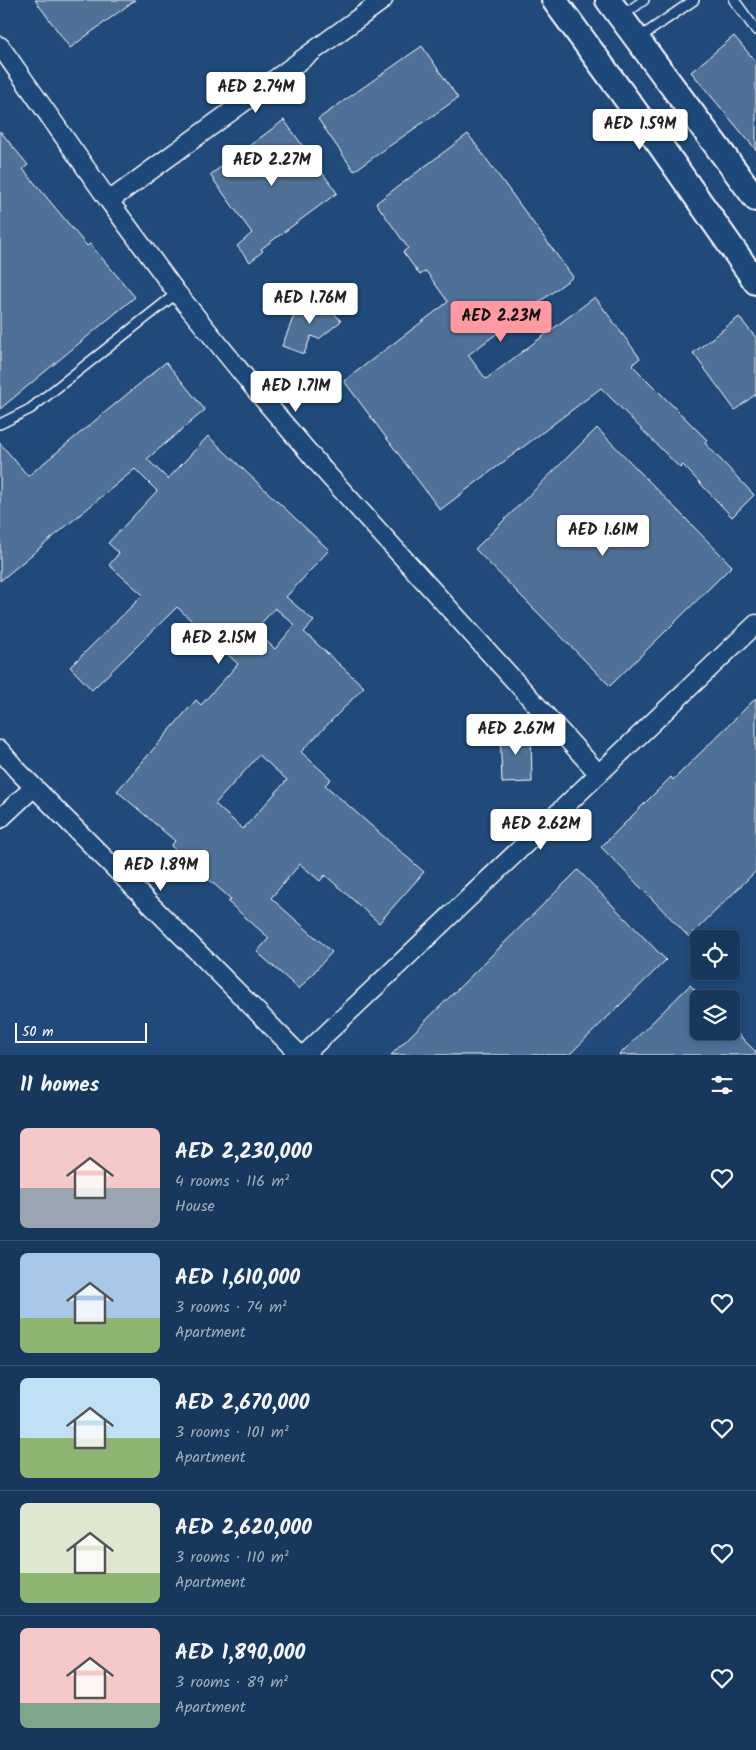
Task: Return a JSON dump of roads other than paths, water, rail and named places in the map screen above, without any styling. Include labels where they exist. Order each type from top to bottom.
[{"type":"street","points":[[109,202],[383,0]]},
{"type":"street","points":[[554,0],[660,145],[756,282]]},
{"type":"street","points":[[614,8],[756,199]]},
{"type":"street","points":[[0,46],[109,202],[177,293],[258,394],[328,475],[599,774]]},
{"type":"street","points":[[304,1055],[756,624]]},
{"type":"street","points":[[0,750],[34,787],[300,1055]]},
{"type":"street","points":[[0,819],[34,787]]},
{"type":"lane","points":[[614,8],[644,0]]},
{"type":"lane","points":[[637,40],[694,0]]},
{"type":"lane","points":[[734,0],[756,30]]},
{"type":"lane","points":[[0,424],[30,409],[177,293]]}]
